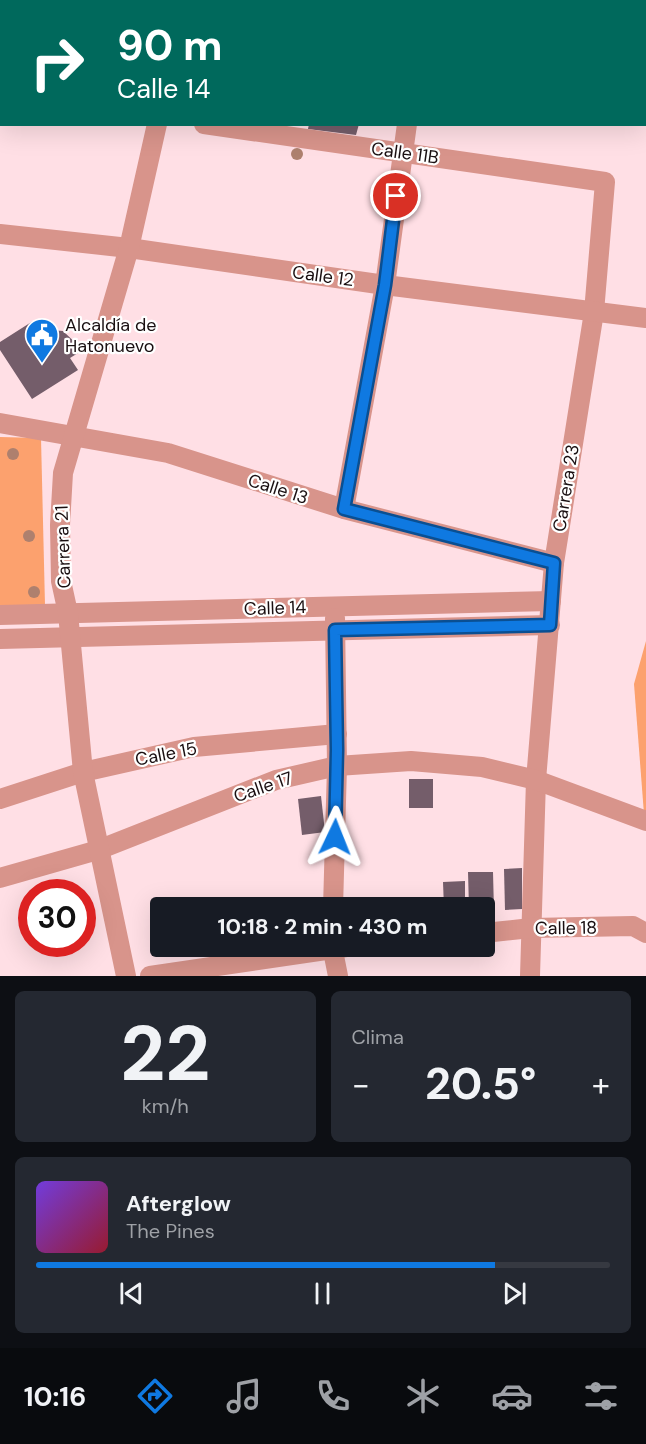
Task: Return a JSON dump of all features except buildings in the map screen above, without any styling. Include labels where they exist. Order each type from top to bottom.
[{"type":"street","name":"Carrera 21","points":[[126,976],[83,772],[68,613],[61,582],[60,525],[63,473],[129,248],[157,126]]},
{"type":"street","name":"Calle 11B","points":[[218,126],[605,182]]},
{"type":"street","points":[[344,509],[385,285],[407,126]]},
{"type":"street","name":"Carrera 23","points":[[530,976],[536,780],[554,563],[594,312],[605,182]]},
{"type":"street","name":"Calle 12","points":[[0,234],[129,248],[385,285],[646,318]]},
{"type":"street","name":"Calle 13","points":[[0,423],[168,453],[344,509],[554,563]]},
{"type":"street","name":"Calle 14","points":[[0,615],[551,601]]},
{"type":"street","points":[[333,897],[337,766],[334,606]]},
{"type":"street","name":"Calle 14","points":[[0,639],[550,625]]},
{"type":"street","name":"Calle 15","points":[[0,799],[83,772],[194,747],[337,734]]},
{"type":"street","name":"Calle 17","points":[[0,878],[98,850],[276,780],[337,766],[411,761],[482,767],[536,780],[643,821]]},
{"type":"street","name":"Calle 18","points":[[495,932],[531,928],[633,927],[646,933]]},
{"type":"street","points":[[150,976],[274,957]]},
{"type":"street","points":[[334,957],[338,976]]},
{"type":"shaded area","points":[[0,437],[41,438],[45,605],[0,607]]},
{"type":"shaded area","points":[[646,641],[646,814],[644,814],[634,684]]},
{"type":"place","name":"Alcaldía de Hatonuevo","points":[[42,364]]},
{"type":"route","points":[[335,837],[337,750],[335,630],[550,625],[554,563],[344,509],[385,285],[396,196]]}]
